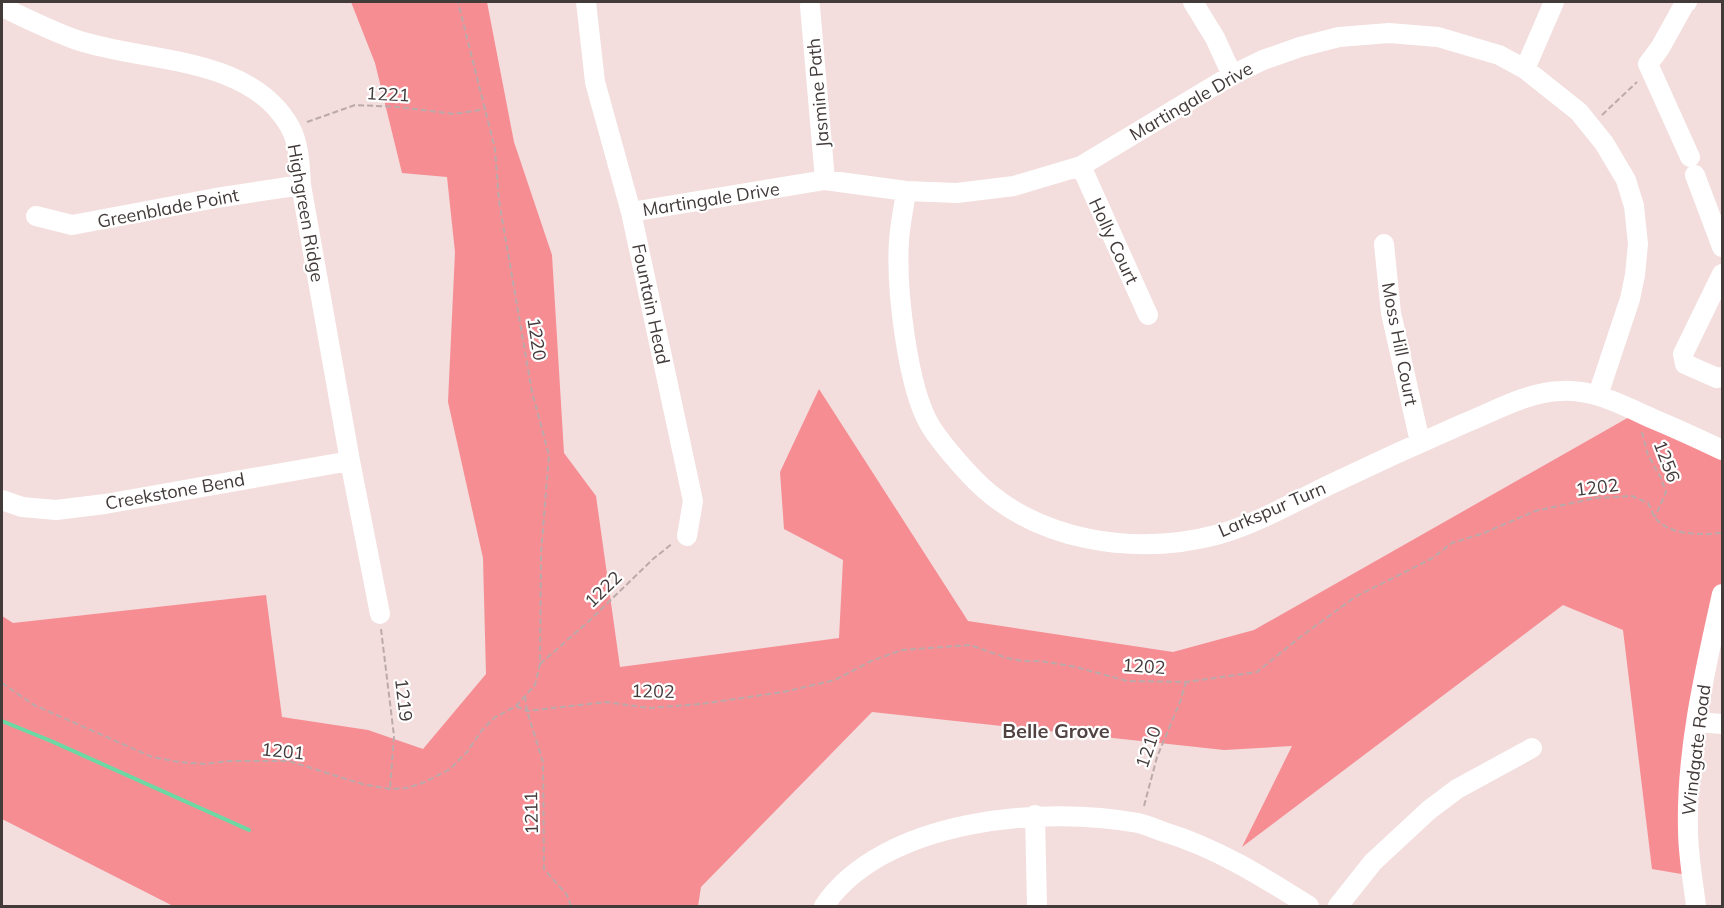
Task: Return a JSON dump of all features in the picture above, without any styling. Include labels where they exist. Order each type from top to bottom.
[{"type":"street","name":"Fountain Head","points":[[586,2],[595,82],[631,212],[693,501],[687,536]]},
{"type":"street","points":[[1193,2],[1215,38],[1232,75]]},
{"type":"street","points":[[1525,69],[1554,2]]},
{"type":"street","points":[[1687,2],[1684,3],[1660,48],[1648,64],[1692,166],[1722,248]]},
{"type":"street","name":"Jasmine Path","points":[[810,6],[825,180]]},
{"type":"street","name":"Highgreen Ridge","points":[[2,7],[77,39],[194,66],[239,80],[267,98],[291,128],[350,461],[380,614]]},
{"type":"street","name":"Martingale Drive","points":[[631,212],[825,180],[906,190],[957,193],[1014,186],[1080,166],[1232,75],[1263,60],[1300,47],[1340,37],[1389,33],[1438,37],[1499,56],[1525,69],[1565,100],[1591,126],[1626,180],[1634,206],[1638,244],[1630,299],[1598,394]]},
{"type":"street","name":"Holly Court","points":[[1080,166],[1148,315]]},
{"type":"street","name":"Greenblade Point","points":[[36,216],[72,225],[301,184]]},
{"type":"street","name":"Larkspur Turn","points":[[906,190],[899,241],[899,271],[905,333],[922,406],[930,426],[973,479],[1002,503],[1044,526],[1076,537],[1107,542],[1155,544],[1219,534],[1276,511],[1420,442],[1539,393],[1562,390],[1598,394],[1722,450]]},
{"type":"street","name":"Moss Hill Court","points":[[1384,244],[1391,313],[1420,442]]},
{"type":"street","points":[[1722,274],[1683,354],[1685,364],[1717,378],[1722,376]]},
{"type":"street","name":"Creekstone Bend","points":[[2,500],[22,507],[56,510],[105,504],[350,461]]},
{"type":"street","name":"Windgate Road","points":[[1696,906],[1688,832],[1689,790],[1697,722],[1722,594]]},
{"type":"street","points":[[1697,722],[1722,724]]},
{"type":"street","points":[[1338,906],[1373,862],[1429,810],[1457,789],[1532,748]]},
{"type":"street","points":[[1035,815],[1037,906]]},
{"type":"street","points":[[824,906],[832,894],[850,877],[869,863],[904,845],[944,831],[986,821],[1035,815],[1087,817],[1139,824],[1185,838],[1249,868],[1308,906]]},
{"type":"path","name":"1220","points":[[458,2],[495,149],[499,201],[532,392],[549,454],[541,552],[540,664],[535,685]]},
{"type":"path","points":[[1591,126],[1650,70]]},
{"type":"path","name":"1221","points":[[291,128],[355,105],[399,107],[454,114],[486,109]]},
{"type":"path","name":"1256","points":[[1638,412],[1648,455],[1666,492],[1655,518]]},
{"type":"path","name":"1202","points":[[527,711],[606,702],[649,708],[701,705],[771,694],[835,680],[872,661],[902,650],[970,645],[1007,658],[1076,667],[1127,681],[1186,682],[1257,672],[1355,597],[1431,559],[1452,543],[1484,533],[1535,511],[1596,498],[1632,496],[1648,503],[1655,518],[1676,530],[1705,535],[1722,533]]},
{"type":"path","name":"1222","points":[[540,664],[590,621],[670,544],[687,536]]},
{"type":"path","name":"1219","points":[[380,614],[394,735],[390,789]]},
{"type":"path","name":"1210","points":[[1139,824],[1157,757],[1186,682]]},
{"type":"path","name":"1201","points":[[2,683],[34,705],[152,757],[205,764],[229,761],[289,761],[362,784],[390,789],[407,788],[450,769],[494,718],[516,706],[535,685]]},
{"type":"path","name":"1211","points":[[525,696],[527,711],[543,762],[544,869],[567,895],[571,906]]},
{"type":"path","points":[[516,706],[527,711]]},
{"type":"shaded area","points":[[351,2],[487,2],[514,142],[552,255],[564,453],[596,496],[620,667],[839,638],[843,560],[784,529],[780,472],[819,389],[968,621],[1173,652],[1254,630],[1638,412],[1722,450],[1722,632],[1697,722],[1693,876],[1652,869],[1623,630],[1563,605],[1242,847],[1292,746],[1224,750],[872,712],[701,887],[698,906],[173,906],[2,819],[2,616],[13,623],[266,595],[282,717],[368,730],[423,749],[486,674],[483,558],[448,402],[455,252],[447,177],[402,173],[375,63]]},
{"type":"waterway","points":[[2,721],[249,830]]},
{"type":"district","name":"Belle Grove","points":[[1056,730]]}]
